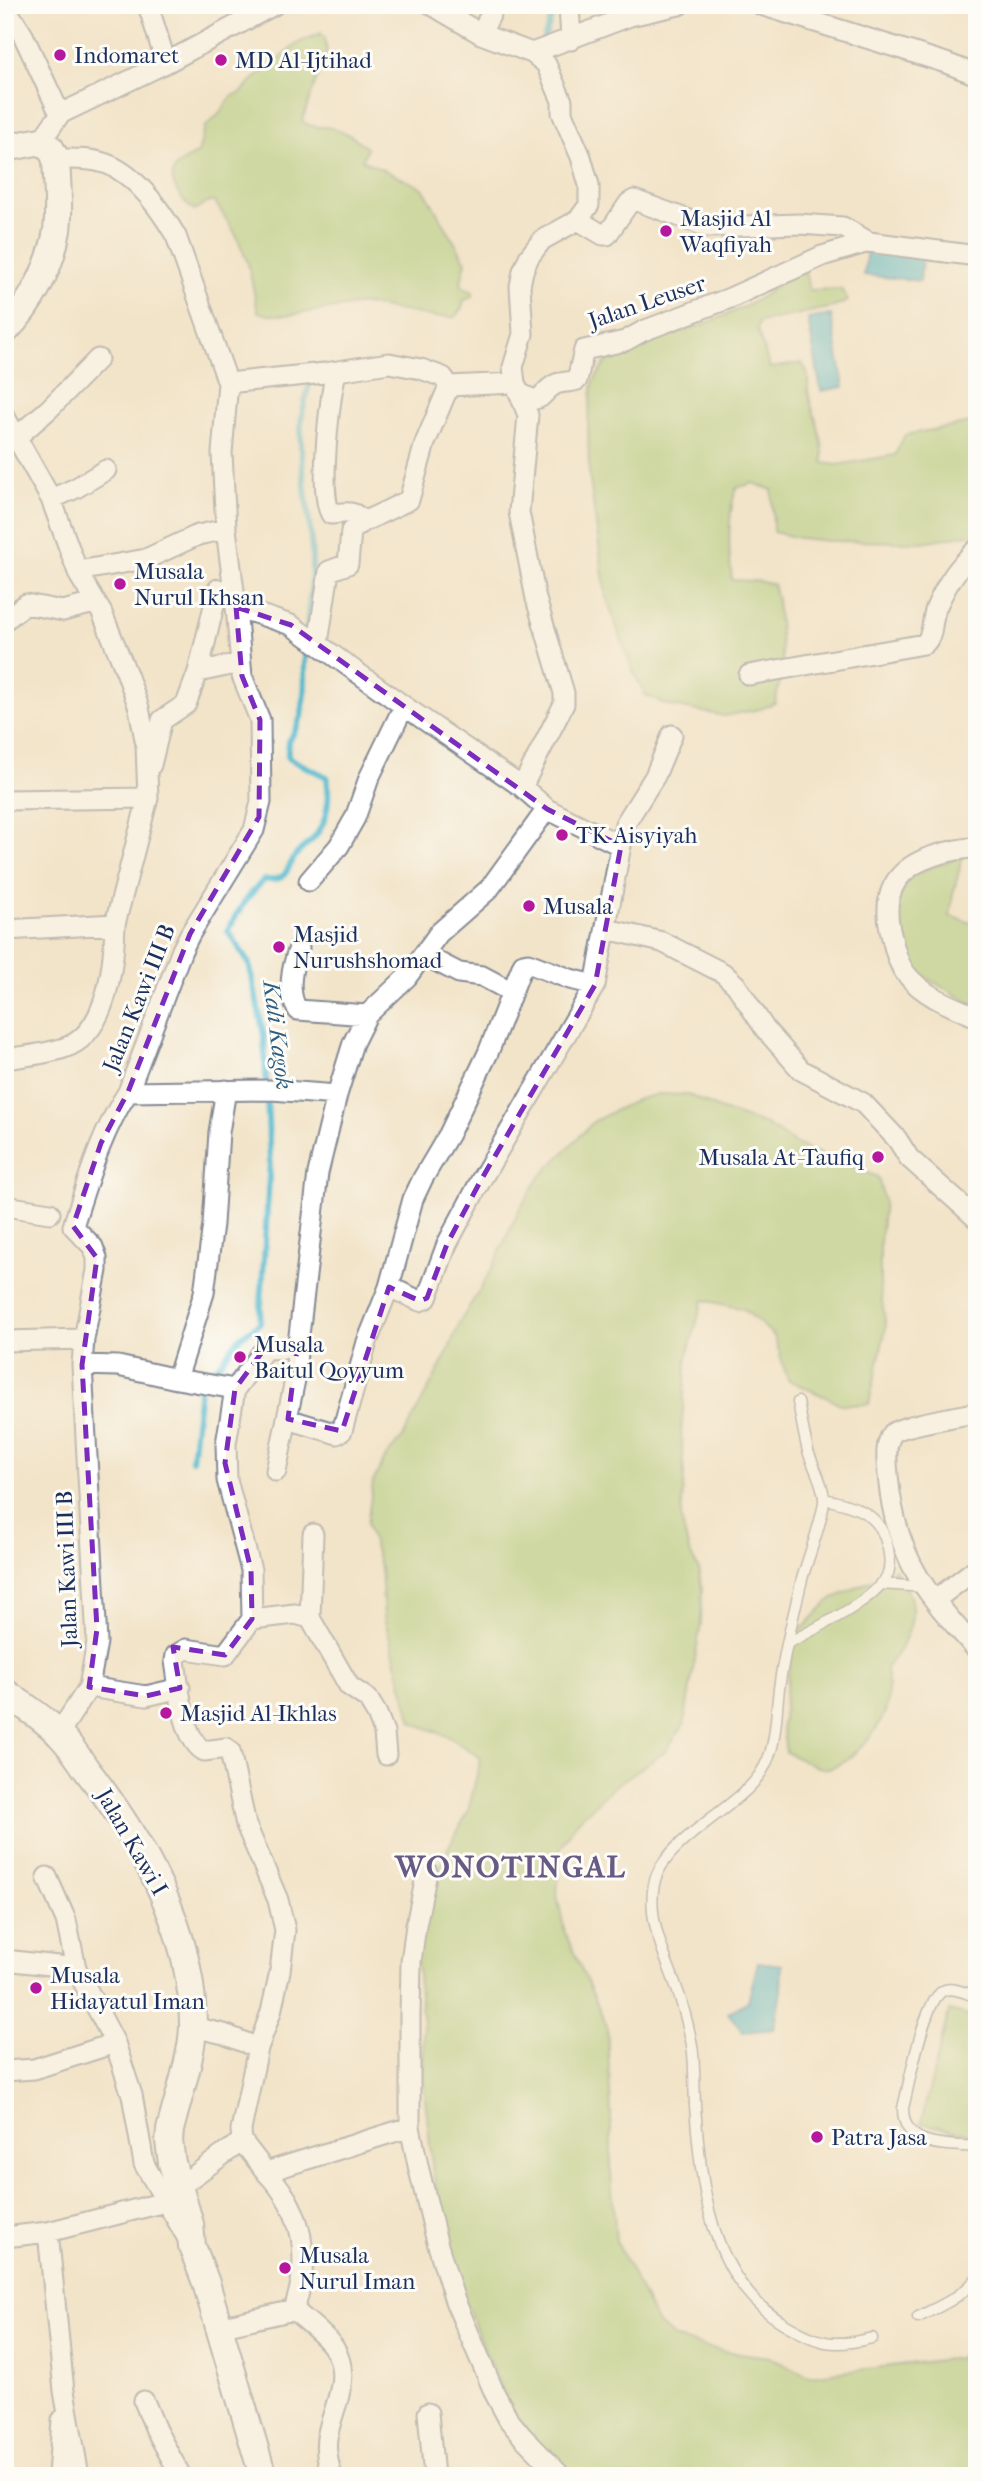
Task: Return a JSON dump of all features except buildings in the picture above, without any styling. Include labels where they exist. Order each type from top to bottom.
[{"type":"street","points":[[148,5],[166,62]]},
{"type":"street","points":[[60,114],[274,5]]},
{"type":"street","points":[[432,5],[481,34],[532,53],[546,64],[562,101],[562,113],[586,176],[590,196],[589,205],[578,220],[542,240],[529,257],[520,286],[523,334],[513,367],[528,415],[528,431],[519,512],[537,599],[564,693],[564,704],[522,787]]},
{"type":"street","points":[[481,34],[495,5]]},
{"type":"street","points":[[569,5],[571,40]]},
{"type":"street","points":[[532,53],[571,40],[631,11],[680,5]]},
{"type":"street","points":[[761,5],[946,62],[977,75]]},
{"type":"street","points":[[5,7],[23,35],[60,114],[49,150],[57,228],[50,258],[18,319],[5,331]]},
{"type":"street","points":[[5,148],[49,150],[97,161],[113,167],[133,180],[164,216],[176,236],[228,383],[302,376],[389,363],[443,377],[449,386]]},
{"type":"street","points":[[578,220],[607,235],[629,203],[637,201],[708,227],[800,224],[843,227],[869,242]]},
{"type":"street","name":"Jalan Leuser","points":[[518,388],[535,400],[539,399],[554,385],[577,380],[584,350],[625,341],[643,331],[730,299],[822,256],[869,242],[977,256]]},
{"type":"street","points":[[18,436],[98,359]]},
{"type":"street","points":[[330,372],[326,487],[328,507],[331,514],[354,512],[363,522]]},
{"type":"street","name":"Jalan Kawi III B","points":[[59,1733],[89,1687],[96,1654],[97,1629],[82,1365],[97,1258],[93,1247],[73,1226],[101,1143],[115,1111],[128,1092],[190,934],[254,830],[261,802],[260,720],[242,676],[226,529],[222,453],[228,383]]},
{"type":"street","points":[[449,386],[518,388]]},
{"type":"street","points":[[314,641],[330,571],[348,564],[351,531],[363,522],[409,500],[425,443],[449,386]]},
{"type":"street","points":[[5,417],[51,499],[78,571],[102,614],[139,708],[146,745],[148,798],[115,925],[109,987],[97,1016],[85,1036],[66,1048],[5,1059]]},
{"type":"street","points":[[51,499],[106,470]]},
{"type":"street","points":[[78,571],[146,559],[198,535],[226,529]]},
{"type":"street","points":[[749,674],[924,644],[930,638],[935,612],[946,586],[956,569],[977,549]]},
{"type":"street","points":[[147,776],[162,720],[186,704],[198,672],[218,589]]},
{"type":"street","points":[[13,614],[28,604],[63,611],[94,603]]},
{"type":"street","points":[[236,607],[291,625],[522,787],[547,809],[621,846]]},
{"type":"street","points":[[198,672],[240,663]]},
{"type":"street","points":[[309,881],[339,846],[355,818],[369,778],[404,706]]},
{"type":"street","points":[[389,1287],[420,1301],[427,1298],[447,1244],[481,1180],[595,985],[625,824],[655,776],[672,735]]},
{"type":"street","points":[[5,800],[148,798]]},
{"type":"street","points":[[276,1471],[296,1375],[297,1346],[310,1259],[318,1174],[353,1042],[367,1015],[407,977],[447,925],[489,889],[547,809]]},
{"type":"street","points":[[977,847],[946,852],[914,863],[902,872],[892,887],[889,905],[896,954],[907,975],[936,999],[977,1017]]},
{"type":"street","points":[[5,930],[115,925]]},
{"type":"street","points":[[607,929],[662,942],[723,973],[736,985],[765,1029],[801,1070],[863,1103],[897,1139],[909,1158],[977,1219]]},
{"type":"street","points":[[299,948],[292,983],[294,1003],[298,1010],[367,1015]]},
{"type":"street","points":[[424,955],[459,973],[482,976],[512,992]]},
{"type":"street","points":[[288,1419],[337,1434],[342,1432],[367,1342],[389,1287],[413,1199],[449,1134],[488,1053],[523,964],[528,963],[595,985]]},
{"type":"street","points":[[177,1379],[204,1293],[213,1223],[219,1132],[226,1090]]},
{"type":"street","points":[[128,1092],[266,1090],[337,1095]]},
{"type":"street","points":[[5,1206],[50,1213]]},
{"type":"street","points":[[5,1341],[84,1339]]},
{"type":"street","points":[[294,2310],[302,2288],[303,2260],[296,2218],[284,2190],[242,2141],[241,2130],[258,2048],[271,2012],[285,1930],[278,1900],[246,1825],[230,1751],[226,1748],[200,1749],[184,1719],[176,1655],[186,1649],[225,1655],[252,1619],[251,1570],[225,1463],[235,1389],[265,1349],[297,1346]]},
{"type":"street","points":[[82,1365],[118,1366],[235,1389]]},
{"type":"street","points":[[977,1412],[899,1430],[889,1441],[887,1460],[895,1517],[908,1556],[930,1593],[977,1650]]},
{"type":"street","points":[[313,1534],[310,1618],[349,1686],[368,1699],[377,1714],[384,1731],[386,1755]]},
{"type":"street","points":[[930,1593],[977,1568]]},
{"type":"street","points":[[252,1619],[295,1614],[310,1618]]},
{"type":"street","points":[[89,1687],[146,1696],[180,1688]]},
{"type":"street","name":"Jalan Kawi I","points":[[5,1692],[59,1733],[119,1812],[167,1901],[185,1955],[193,2027],[169,2141],[172,2194],[190,2224],[192,2246],[263,2476]]},
{"type":"street","points":[[427,1872],[415,1925],[411,1962],[410,2127],[437,2242],[466,2332],[509,2420],[561,2476]]},
{"type":"street","points":[[47,1877],[66,1920],[76,1968],[115,2043],[132,2095],[144,2164],[172,2194]]},
{"type":"street","points":[[5,1960],[76,1968]]},
{"type":"street","points":[[193,2027],[224,2034],[258,2048]]},
{"type":"street","points":[[5,2071],[34,2069],[115,2043]]},
{"type":"street","points":[[266,2172],[410,2127]]},
{"type":"street","points":[[5,2237],[48,2232],[172,2194],[242,2141]]},
{"type":"street","points":[[48,2232],[64,2391],[79,2476]]},
{"type":"street","points":[[219,2327],[294,2310]]},
{"type":"street","points":[[294,2310],[333,2346],[340,2360],[342,2390],[327,2437],[326,2452],[332,2476]]},
{"type":"street","points":[[58,2476],[64,2391]]},
{"type":"street","points":[[144,2401],[181,2476]]},
{"type":"street","points":[[428,2413],[434,2476]]},
{"type":"lane","points":[[798,1402],[808,1449],[824,1499],[805,1566],[779,1684],[771,1754],[753,1784],[692,1835],[664,1863],[655,1879],[654,1915],[659,1939],[685,2013],[692,2048],[703,2184],[710,2220],[722,2249],[746,2289],[760,2305],[794,2330],[834,2344],[849,2344],[872,2338]]},
{"type":"lane","points":[[788,1643],[861,1601],[887,1576],[890,1558],[885,1536],[879,1525],[863,1512],[824,1499]]},
{"type":"lane","points":[[880,1584],[930,1593]]},
{"type":"lane","points":[[977,1997],[949,1989],[940,1992],[933,2000],[922,2030],[903,2108],[903,2120],[911,2133],[924,2141],[977,2147]]},
{"type":"lane","points":[[918,2317],[953,2299],[977,2278]]},
{"type":"highlighted area","points":[[236,607],[291,625],[547,809],[621,846],[595,985],[481,1180],[447,1244],[427,1298],[420,1301],[389,1287],[342,1431],[288,1419],[297,1349],[265,1348],[235,1389],[225,1463],[251,1570],[252,1619],[225,1655],[173,1647],[180,1688],[146,1696],[89,1687],[97,1629],[82,1365],[97,1258],[73,1226],[101,1143],[128,1092],[190,934],[259,817],[260,720],[242,676]]},
{"type":"green space","points":[[321,33],[325,38],[327,51],[302,121],[351,136],[367,149],[362,160],[423,188],[466,262],[461,281],[463,288],[473,292],[473,297],[464,300],[455,317],[435,317],[364,304],[288,315],[258,312],[248,263],[235,233],[215,202],[209,202],[194,210],[175,187],[174,170],[198,153],[205,127],[220,113],[232,96],[241,93],[298,43]]},
{"type":"green space","points":[[805,272],[809,290],[841,289],[848,301],[834,307],[759,322],[757,329],[770,368],[802,363],[805,368],[809,396],[819,429],[823,463],[837,465],[895,455],[905,435],[977,422],[977,530],[970,534],[922,542],[799,538],[773,532],[772,490],[753,483],[736,488],[729,534],[732,580],[773,584],[783,667],[775,703],[760,709],[724,716],[667,705],[645,695],[633,671],[606,597],[589,473],[588,421],[593,382],[606,362],[644,338],[659,338],[703,325],[746,306],[786,277]]},
{"type":"green space","points":[[963,856],[950,916],[977,925],[977,1007],[913,970],[895,906],[912,874]]},
{"type":"green space","points":[[658,1094],[689,1095],[719,1109],[766,1125],[796,1144],[878,1177],[884,1201],[880,1288],[886,1327],[869,1404],[843,1405],[788,1380],[774,1336],[744,1309],[703,1300],[687,1357],[681,1433],[684,1475],[681,1519],[689,1551],[698,1568],[702,1589],[701,1623],[684,1724],[665,1752],[613,1787],[576,1823],[560,1849],[557,1895],[565,1933],[607,2026],[611,2175],[616,2241],[657,2323],[674,2338],[722,2351],[770,2357],[808,2376],[958,2358],[977,2344],[977,2476],[585,2476],[559,2471],[511,2411],[479,2338],[445,2232],[433,2173],[424,2088],[423,2023],[416,1956],[433,1880],[468,1812],[481,1758],[449,1737],[412,1722],[384,1617],[381,1569],[367,1524],[373,1482],[385,1458],[403,1437],[446,1356],[460,1322],[491,1271],[519,1210],[540,1177],[594,1121],[636,1100]]},
{"type":"green space","points":[[895,1569],[911,1600],[912,1619],[902,1645],[886,1668],[887,1701],[885,1712],[876,1729],[850,1757],[831,1767],[817,1767],[786,1752],[782,1726],[789,1666],[797,1634],[830,1600]]},
{"type":"green space","points":[[949,2011],[977,2018],[977,2136],[921,2123]]},
{"type":"water","points":[[867,247],[923,252],[920,281],[864,275]]},
{"type":"water","points":[[831,315],[844,387],[821,391],[808,319]]},
{"type":"water","points":[[758,1962],[782,1965],[781,1992],[774,2029],[743,2032],[728,2013],[748,2001]]},
{"type":"waterway","points":[[544,39],[556,5]]},
{"type":"waterway","name":"Kali Kagok","points":[[192,1460],[200,1388],[240,1337],[260,1323],[270,1161],[264,1036],[249,963],[228,931],[253,891],[264,880],[272,880],[285,874],[296,855],[312,840],[322,826],[328,802],[327,777],[288,758],[288,741],[299,722],[304,700],[312,558],[301,441],[302,418],[311,376]]},
{"type":"place","name":"Indomaret","points":[[60,55]]},
{"type":"place","name":"MD Al-Ijtihad","points":[[221,60]]},
{"type":"place","name":"Masjid Al Waqfiyah","points":[[666,231]]},
{"type":"place","name":"Musala Nurul Ikhsan","points":[[120,584]]},
{"type":"place","name":"TK Aisyiyah","points":[[562,835]]},
{"type":"place","name":"Musala","points":[[529,906]]},
{"type":"place","name":"Masjid Nurushshomad","points":[[279,947]]},
{"type":"place","name":"Musala At-Taufiq","points":[[878,1157]]},
{"type":"place","name":"Musala Baitul Qoyyum","points":[[240,1357]]},
{"type":"place","name":"Masjid Al-Ikhlas","points":[[166,1713]]},
{"type":"place","name":"Musala Hidayatul Iman","points":[[36,1988]]},
{"type":"place","name":"Patra Jasa","points":[[817,2137]]},
{"type":"place","name":"Musala Nurul Iman","points":[[285,2268]]},
{"type":"district","name":"WONOTINGAL","points":[[511,1867]]}]
